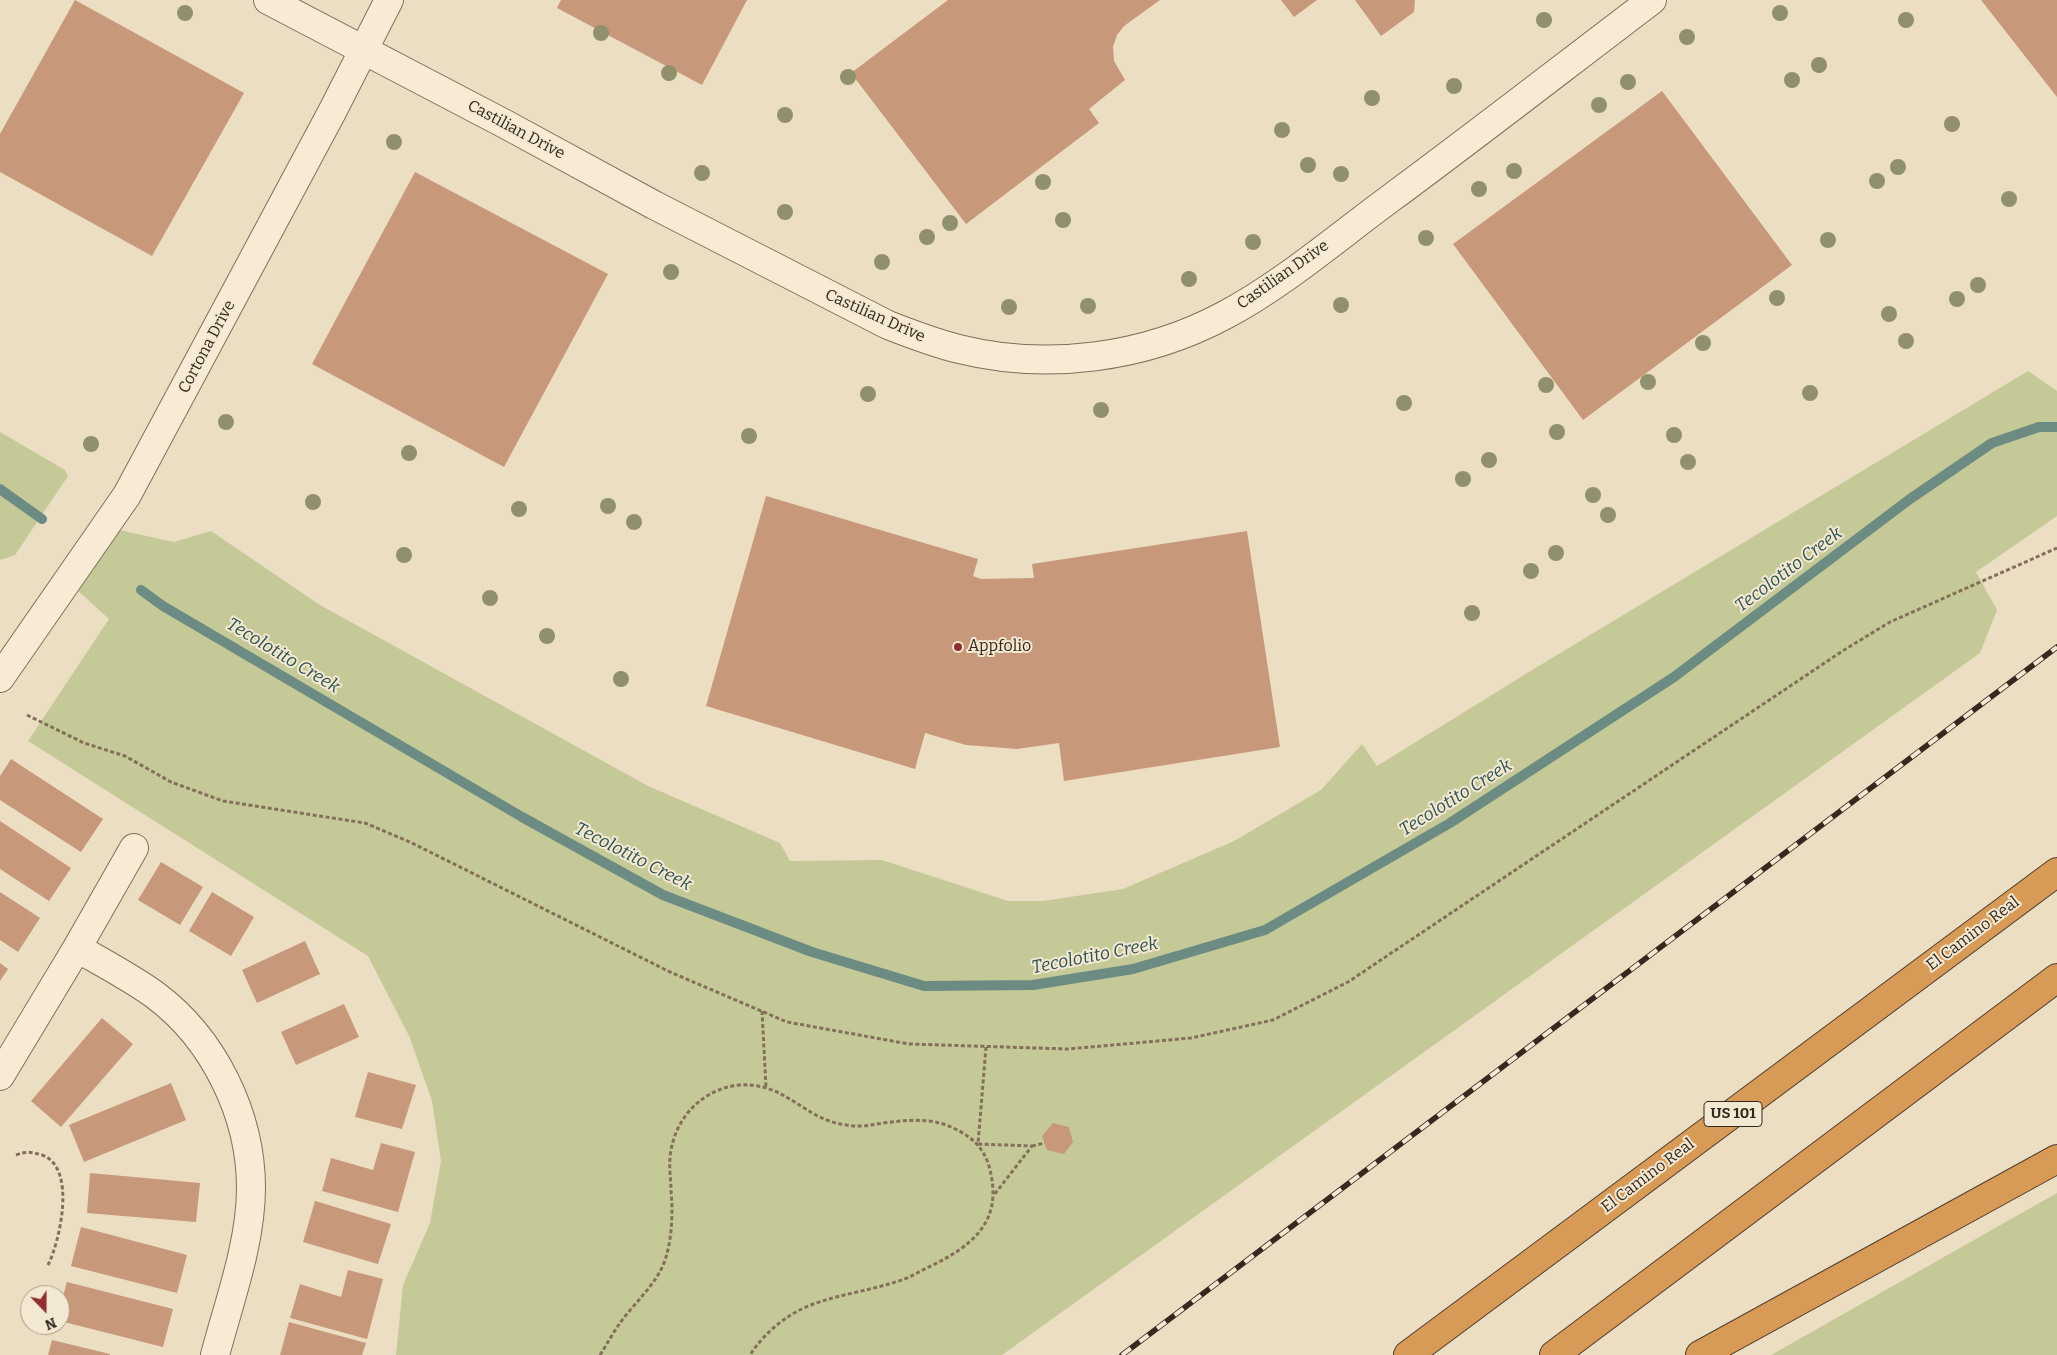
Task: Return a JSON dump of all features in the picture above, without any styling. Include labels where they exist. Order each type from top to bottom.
[{"type":"highway","name":"El Camino Real","points":[[1408,1355],[2057,872]]},
{"type":"highway","points":[[1554,1355],[2057,978]]},
{"type":"highway","points":[[1700,1355],[2057,1159]]},
{"type":"street","name":"Castilian Drive","points":[[268,0],[505,124],[654,205],[888,325],[960,350],[1037,359],[1086,357],[1140,348],[1182,336],[1258,296],[1458,148],[1652,0]]},
{"type":"street","name":"Cortona Drive","points":[[0,678],[127,495],[328,121],[389,0]]},
{"type":"street","points":[[0,1076],[77,948],[134,848]]},
{"type":"street","points":[[77,948],[119,971],[156,996],[189,1027],[215,1060],[235,1105],[247,1141],[251,1189],[246,1240],[215,1355]]},
{"type":"path","points":[[27,715],[84,743],[125,756],[171,782],[223,801],[365,823],[410,842],[670,972],[787,1022],[909,1044],[1068,1049],[1182,1039],[1273,1020],[1348,982],[1844,650],[1890,622],[2057,548]]},
{"type":"path","points":[[762,1011],[766,1086]]},
{"type":"path","points":[[978,1144],[986,1047]]},
{"type":"path","points":[[600,1355],[620,1323],[652,1283],[666,1258],[672,1220],[670,1158],[674,1135],[687,1113],[700,1099],[720,1088],[740,1085],[766,1086],[787,1096],[818,1116],[836,1123],[858,1127],[918,1120],[942,1123],[958,1130],[978,1144],[986,1156],[994,1195],[990,1214],[977,1236],[953,1255],[908,1278],[810,1305],[783,1320],[757,1344],[750,1355]]},
{"type":"path","points":[[978,1144],[1032,1146],[1045,1143]]},
{"type":"path","points":[[994,1195],[1032,1146]]},
{"type":"path","points":[[16,1155],[26,1152],[46,1157],[58,1167],[63,1182],[59,1234],[56,1249],[48,1265]]},
{"type":"green space","points":[[2028,371],[2057,391],[2057,516],[1976,572],[1997,610],[1980,653],[1002,1355],[396,1355],[403,1285],[430,1223],[441,1161],[432,1101],[410,1038],[368,956],[28,741],[109,619],[76,589],[119,530],[174,542],[211,531],[320,605],[648,786],[780,843],[790,861],[882,860],[1008,901],[1043,901],[1123,889],[1234,841],[1321,790],[1362,744],[1377,766],[1537,667]]},
{"type":"green space","points":[[0,432],[65,470],[68,476],[15,555],[0,560]]},
{"type":"green space","points":[[2057,1193],[2057,1355],[1771,1355]]},
{"type":"building","points":[[75,0],[244,93],[152,256],[0,172],[0,134]]},
{"type":"building","points":[[561,0],[747,0],[702,85],[557,8]]},
{"type":"building","points":[[948,0],[1160,0],[1124,26],[1117,35],[1113,47],[1114,61],[1125,80],[1089,109],[1099,123],[966,224],[851,73]]},
{"type":"building","points":[[1281,0],[1317,0],[1294,17]]},
{"type":"building","points":[[1355,0],[1415,0],[1414,12],[1381,36]]},
{"type":"building","points":[[1981,0],[2057,0],[2057,97]]},
{"type":"building","points":[[1662,91],[1792,265],[1583,420],[1453,244]]},
{"type":"building","points":[[415,172],[608,274],[504,467],[312,364]]},
{"type":"building","points":[[766,496],[978,559],[973,576],[981,579],[1034,578],[1032,564],[1247,531],[1280,747],[1064,781],[1059,743],[1017,749],[966,745],[925,733],[915,769],[706,706]]},
{"type":"building","points":[[11,759],[103,819],[81,852],[0,800],[0,776]]},
{"type":"building","points":[[0,821],[71,868],[49,901],[0,869]]},
{"type":"building","points":[[161,862],[203,887],[180,925],[138,900]]},
{"type":"building","points":[[0,892],[40,918],[18,952],[0,940]]},
{"type":"building","points":[[212,892],[254,917],[231,956],[189,931]]},
{"type":"building","points":[[305,941],[320,974],[257,1003],[242,970]]},
{"type":"building","points":[[0,963],[8,969],[0,981]]},
{"type":"building","points":[[344,1004],[359,1037],[296,1065],[281,1032]]},
{"type":"building","points":[[102,1018],[133,1044],[61,1127],[31,1101]]},
{"type":"building","points":[[368,1072],[416,1085],[402,1129],[355,1117]]},
{"type":"building","points":[[171,1083],[186,1120],[84,1162],[69,1125]]},
{"type":"building","points":[[1053,1123],[1069,1127],[1073,1142],[1064,1154],[1047,1150],[1042,1136]]},
{"type":"building","points":[[381,1143],[415,1152],[398,1212],[322,1191],[331,1158],[373,1170]]},
{"type":"building","points":[[90,1173],[200,1183],[196,1222],[87,1213]]},
{"type":"building","points":[[315,1201],[391,1224],[378,1264],[303,1242]]},
{"type":"building","points":[[81,1227],[187,1255],[177,1293],[71,1266]]},
{"type":"building","points":[[348,1270],[383,1279],[367,1339],[290,1318],[300,1284],[341,1297]]},
{"type":"building","points":[[67,1282],[173,1309],[163,1347],[70,1324],[70,1285],[66,1285]]},
{"type":"building","points":[[289,1322],[366,1343],[362,1355],[280,1355]]},
{"type":"building","points":[[52,1340],[110,1354],[110,1355],[48,1355]]},
{"type":"waterway","name":"Tecolotito Creek","points":[[141,590],[163,606],[522,817],[663,895],[812,952],[924,986],[1033,985],[1133,969],[1265,930],[1450,823],[1674,677],[1910,499],[1992,443],[2039,427],[2057,427]]},
{"type":"waterway","name":"Tecolotito Creek","points":[[0,489],[42,519]]},
{"type":"railway","points":[[1122,1355],[2057,647]]},
{"type":"place","name":"Appfolio","points":[[958,647]]}]
